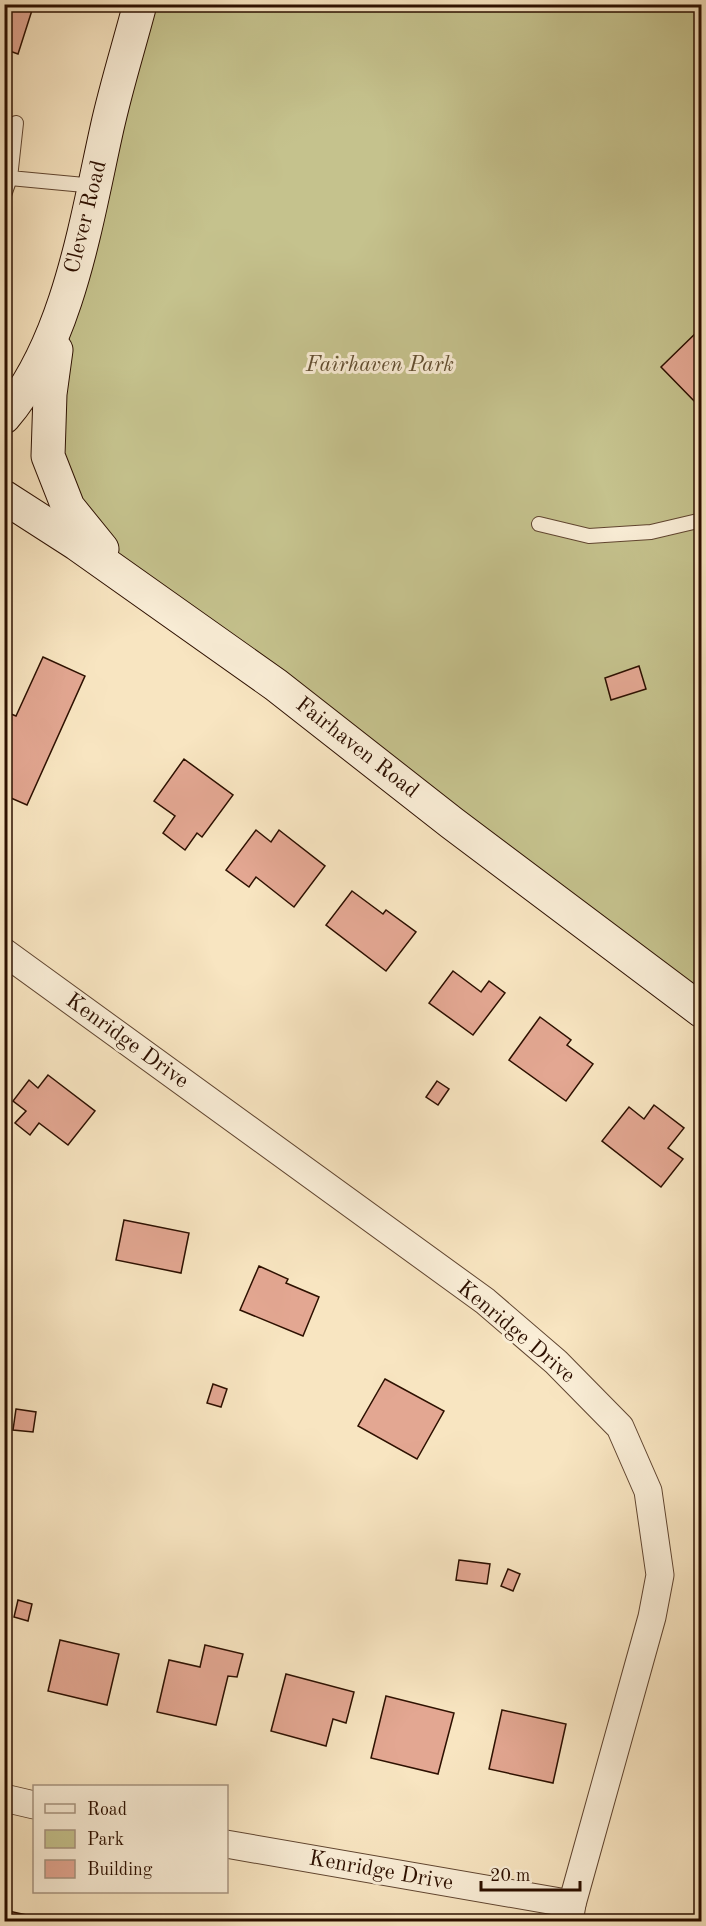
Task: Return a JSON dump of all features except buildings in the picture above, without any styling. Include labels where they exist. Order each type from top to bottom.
[{"type":"street","name":"Clever Road","points":[[9,401],[40,364],[61,311],[88,219],[107,126],[140,4]]},
{"type":"street","points":[[61,311],[50,394],[48,456],[68,507],[123,576]]},
{"type":"street","name":"Fairhaven Road","points":[[4,497],[77,544],[276,685],[452,823],[702,1011]]},
{"type":"street","points":[[4,522],[15,522],[77,544]]},
{"type":"street","name":"Kenridge Drive","points":[[4,952],[485,1301],[556,1362],[620,1427],[648,1491],[660,1575],[652,1617],[571,1913],[228,1844]]},
{"type":"street","points":[[4,1798],[33,1805]]},
{"type":"lane","points":[[4,195],[10,178],[16,123]]},
{"type":"lane","points":[[10,178],[95,186]]},
{"type":"lane","points":[[539,524],[589,536],[651,532],[702,520]]},
{"type":"green space","name":"Fairhaven Park","points":[[140,5],[701,5],[701,1011],[199,633],[68,507],[50,394]]}]
